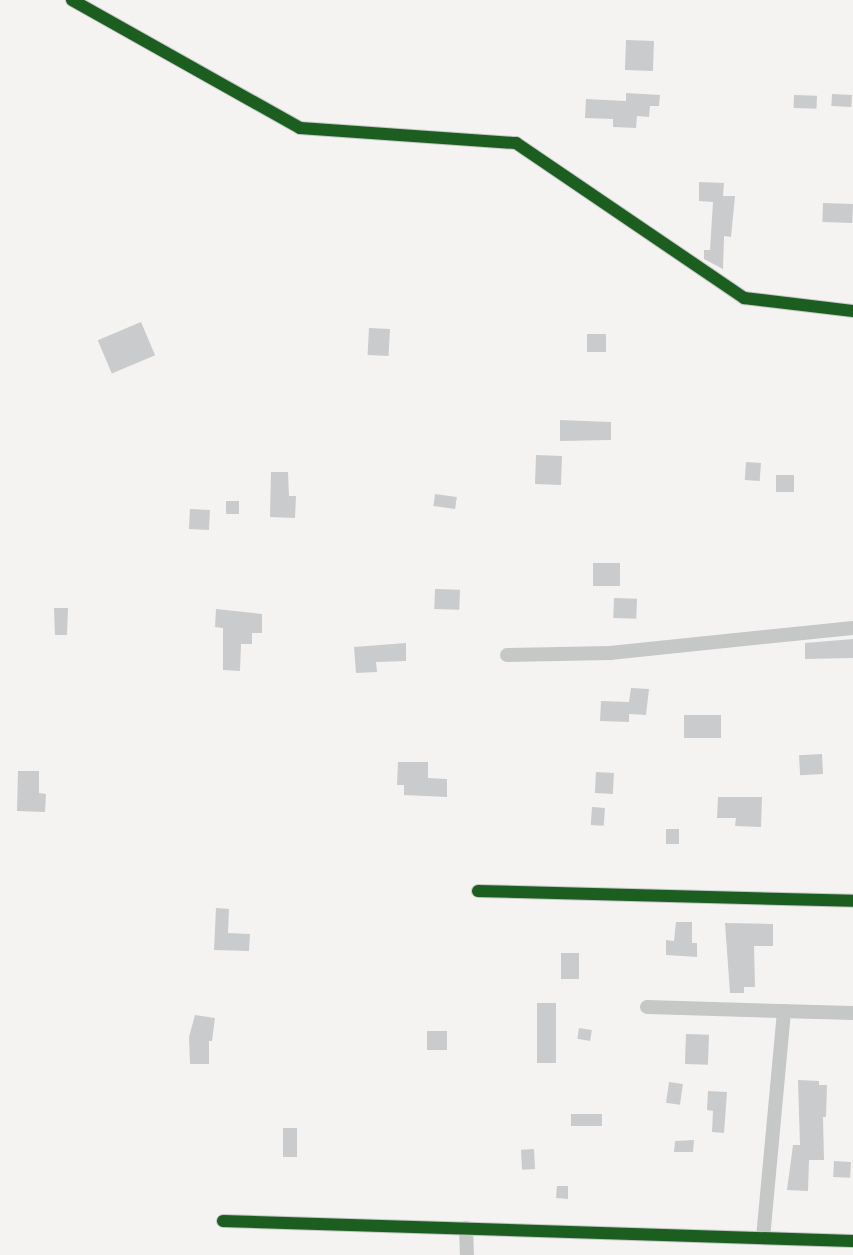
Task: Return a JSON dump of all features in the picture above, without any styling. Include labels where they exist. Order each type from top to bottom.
[{"type":"street","points":[[72,0],[300,128],[516,143],[744,298],[853,311]]},
{"type":"street","points":[[507,655],[610,653],[853,628]]},
{"type":"street","points":[[478,891],[853,901]]},
{"type":"street","points":[[647,1007],[853,1013]]},
{"type":"street","points":[[763,1238],[784,1011]]},
{"type":"street","points":[[223,1221],[853,1241]]},
{"type":"street","points":[[466,1228],[467,1255]]},
{"type":"building","points":[[626,40],[654,41],[653,71],[625,70]]},
{"type":"building","points":[[626,93],[660,95],[659,106],[650,106],[649,117],[637,116],[636,128],[613,127],[613,119],[585,118],[586,99],[626,101]]},
{"type":"building","points":[[832,94],[852,95],[851,107],[831,106]]},
{"type":"building","points":[[794,95],[817,96],[817,109],[794,108]]},
{"type":"building","points":[[699,182],[724,183],[723,196],[735,196],[731,237],[724,236],[723,269],[704,259],[704,250],[710,250],[713,202],[699,201]]},
{"type":"building","points":[[823,203],[853,204],[852,223],[822,222]]},
{"type":"building","points":[[141,322],[155,355],[112,374],[98,340]]},
{"type":"building","points":[[369,328],[390,329],[389,356],[368,355]]},
{"type":"building","points":[[587,334],[606,334],[606,352],[587,352]]},
{"type":"building","points":[[560,420],[611,422],[611,440],[560,441]]},
{"type":"building","points":[[536,455],[562,456],[561,485],[535,484]]},
{"type":"building","points":[[746,462],[761,463],[760,481],[745,480]]},
{"type":"building","points":[[271,472],[288,472],[289,496],[296,496],[295,518],[270,517]]},
{"type":"building","points":[[776,475],[794,475],[794,492],[776,492]]},
{"type":"building","points":[[435,494],[457,497],[455,509],[433,506]]},
{"type":"building","points":[[226,501],[239,501],[239,514],[226,514]]},
{"type":"building","points":[[190,509],[210,510],[209,530],[189,529]]},
{"type":"building","points":[[593,563],[620,563],[620,586],[593,586]]},
{"type":"building","points":[[435,589],[460,590],[459,610],[434,609]]},
{"type":"building","points":[[614,598],[637,599],[636,619],[613,618]]},
{"type":"building","points":[[54,608],[68,608],[67,635],[55,635]]},
{"type":"building","points":[[216,609],[262,614],[262,633],[252,633],[252,644],[241,644],[240,671],[223,670],[223,628],[215,627]]},
{"type":"building","points":[[853,639],[853,658],[805,659],[805,643]]},
{"type":"building","points":[[406,643],[406,661],[376,662],[377,672],[356,673],[354,647]]},
{"type":"building","points":[[631,688],[649,689],[646,715],[629,714],[629,722],[600,721],[601,701],[629,702]]},
{"type":"building","points":[[684,715],[721,715],[721,738],[684,738]]},
{"type":"building","points":[[822,754],[823,774],[800,775],[799,755]]},
{"type":"building","points":[[398,762],[428,762],[428,778],[447,779],[447,797],[404,795],[404,785],[397,785]]},
{"type":"building","points":[[18,771],[39,771],[39,793],[46,794],[45,812],[17,811]]},
{"type":"building","points":[[596,772],[614,773],[613,794],[595,793]]},
{"type":"building","points":[[718,797],[762,797],[761,827],[735,826],[736,818],[717,818]]},
{"type":"building","points":[[592,807],[605,808],[604,826],[591,825]]},
{"type":"building","points":[[666,829],[679,829],[679,844],[666,844]]},
{"type":"building","points":[[216,908],[229,909],[228,933],[250,934],[249,951],[214,950]]},
{"type":"building","points":[[676,922],[692,922],[692,943],[697,943],[697,957],[666,955],[666,940],[674,941]]},
{"type":"building","points":[[725,923],[773,924],[773,946],[754,946],[755,987],[744,987],[744,993],[730,993]]},
{"type":"building","points":[[561,953],[579,953],[579,979],[561,979]]},
{"type":"building","points":[[537,1003],[556,1003],[556,1063],[537,1063]]},
{"type":"building","points":[[195,1015],[215,1018],[212,1041],[209,1041],[209,1064],[190,1064],[189,1037]]},
{"type":"building","points":[[579,1028],[592,1030],[590,1041],[577,1039]]},
{"type":"building","points":[[427,1031],[447,1031],[447,1050],[427,1050]]},
{"type":"building","points":[[686,1034],[709,1035],[708,1065],[685,1064]]},
{"type":"building","points":[[798,1080],[819,1081],[819,1085],[827,1085],[826,1117],[823,1117],[824,1160],[809,1160],[808,1191],[787,1190],[793,1145],[800,1145]]},
{"type":"building","points":[[669,1082],[683,1084],[680,1105],[666,1103]]},
{"type":"building","points":[[708,1091],[727,1092],[724,1133],[712,1132],[713,1111],[707,1110]]},
{"type":"building","points":[[571,1114],[602,1114],[602,1126],[571,1126]]},
{"type":"building","points":[[283,1128],[297,1128],[297,1157],[283,1157]]},
{"type":"building","points":[[694,1140],[693,1152],[674,1152],[675,1141]]},
{"type":"building","points":[[534,1149],[535,1169],[522,1170],[521,1150]]},
{"type":"building","points":[[834,1161],[851,1162],[850,1178],[833,1177]]},
{"type":"building","points":[[557,1186],[568,1186],[568,1199],[556,1198]]},
{"type":"cycle path","points":[[72,0],[300,128],[516,143],[744,298],[853,311]]},
{"type":"cycle path","points":[[478,891],[853,901]]},
{"type":"cycle path","points":[[223,1221],[853,1241]]}]
